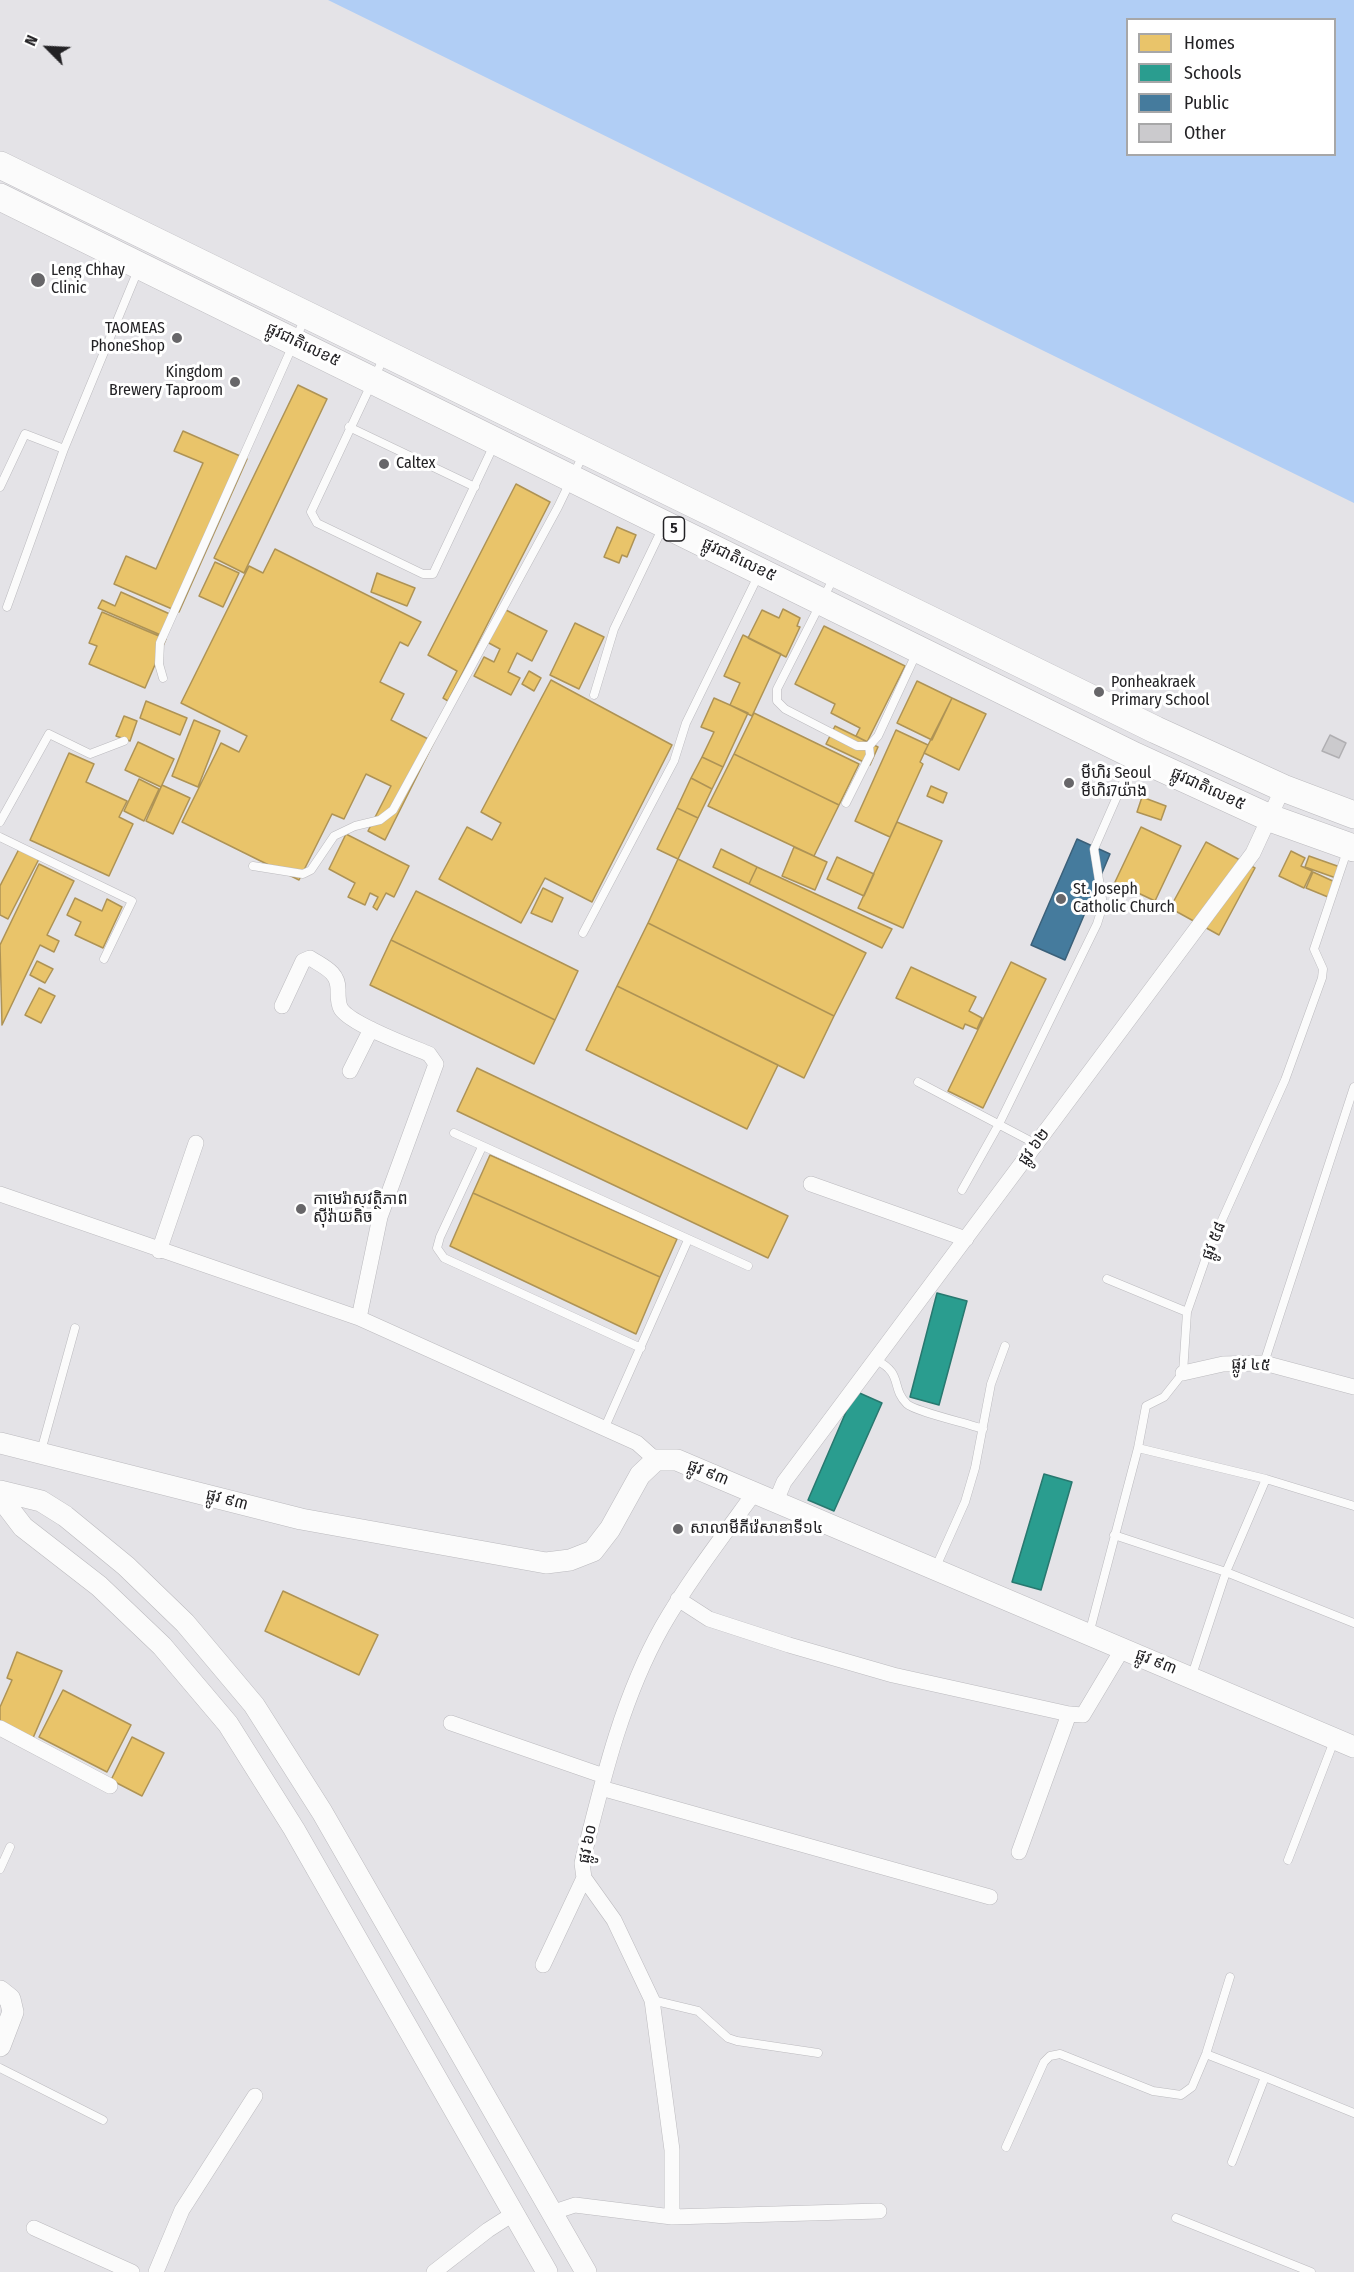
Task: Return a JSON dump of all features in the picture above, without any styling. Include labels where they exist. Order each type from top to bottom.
[{"type":"highway","name":"ផ្លូវជាតិលេខ៥","points":[[8,169],[1156,730],[1282,788],[1354,815]]},
{"type":"highway","name":"ផ្លូវជាតិលេខ៥","points":[[1,200],[294,341],[1135,756],[1270,818],[1351,847]]},
{"type":"street","points":[[1,200],[8,169]]},
{"type":"street","name":"ផ្លូវ ៦២","points":[[776,1501],[784,1482],[1253,853],[1282,788]]},
{"type":"street","points":[[282,1006],[303,961],[310,958],[332,972],[339,983],[338,1000],[341,1010],[371,1029],[429,1054],[436,1064],[380,1217],[359,1318]]},
{"type":"street","points":[[350,1071],[371,1029]]},
{"type":"street","points":[[159,1251],[196,1143]]},
{"type":"street","points":[[811,1184],[966,1239]]},
{"type":"street","points":[[0,1194],[159,1251],[359,1318],[605,1427],[637,1443],[656,1460]]},
{"type":"street","name":"ផ្លូវ ៤៥","points":[[1183,1373],[1223,1364],[1264,1363],[1354,1387]]},
{"type":"street","points":[[0,1460],[8,1444]]},
{"type":"street","name":"ផ្លូវ ៩៣","points":[[8,1444],[301,1519],[546,1563],[570,1560],[593,1551],[610,1529],[640,1475],[656,1460],[677,1461],[1191,1676],[1345,1744]]},
{"type":"street","points":[[0,1491],[41,1501],[65,1516],[126,1566],[185,1623],[254,1705],[322,1812],[586,2272]]},
{"type":"street","name":"ផ្លូវ ៦០","points":[[672,2217],[672,2150],[652,2000],[614,1920],[584,1878],[582,1863],[602,1782],[629,1698],[661,1629],[678,1599],[754,1492]]},
{"type":"street","points":[[0,1497],[23,1527],[99,1586],[162,1646],[228,1724],[294,1828],[547,2272]]},
{"type":"street","points":[[678,1599],[709,1619],[789,1645],[893,1674],[1069,1714],[1083,1715],[1123,1648]]},
{"type":"street","points":[[1019,1852],[1069,1714]]},
{"type":"street","points":[[451,1723],[602,1782],[990,1897]]},
{"type":"street","points":[[0,1728],[110,1786]]},
{"type":"street","points":[[543,1965],[584,1878]]},
{"type":"street","points":[[0,1991],[10,1999],[13,2012],[0,2046]]},
{"type":"street","points":[[156,2272],[182,2210],[255,2096]]},
{"type":"street","points":[[551,2213],[575,2205],[672,2217],[879,2211]]},
{"type":"street","points":[[434,2272],[488,2230],[513,2214]]},
{"type":"street","points":[[34,2228],[132,2272]]},
{"type":"lane","points":[[7,607],[64,449],[140,266]]},
{"type":"lane","points":[[163,678],[159,664],[160,643],[307,314]]},
{"type":"lane","points":[[386,353],[311,512],[317,523],[423,574],[433,574],[496,441]]},
{"type":"lane","points":[[349,428],[475,487]]},
{"type":"lane","points":[[0,487],[25,434],[64,449]]},
{"type":"lane","points":[[253,866],[303,874],[311,870],[334,836],[354,825],[380,820],[393,810],[552,518],[585,451]]},
{"type":"lane","points":[[594,695],[614,629],[665,524]]},
{"type":"lane","points":[[583,933],[674,761],[686,723],[760,571]]},
{"type":"lane","points":[[836,573],[777,689],[777,701],[785,709],[857,746],[869,746],[878,736],[918,649]]},
{"type":"lane","points":[[0,822],[49,734],[90,754],[124,741]]},
{"type":"lane","points":[[846,803],[870,755],[869,746]]},
{"type":"lane","points":[[962,1190],[999,1124],[1097,924],[1103,905],[1094,849],[1135,756]]},
{"type":"lane","points":[[0,837],[132,901],[105,959]]},
{"type":"lane","name":"ផ្លូវ ៥៨","points":[[1183,1373],[1187,1311],[1209,1249],[1285,1080],[1314,1004],[1323,969],[1314,949],[1351,847]]},
{"type":"lane","points":[[918,1082],[1036,1144]]},
{"type":"lane","points":[[1264,1363],[1354,1087]]},
{"type":"lane","points":[[454,1133],[748,1266]]},
{"type":"lane","points":[[483,1147],[440,1237],[437,1248],[444,1258],[640,1348]]},
{"type":"lane","points":[[605,1427],[688,1240]]},
{"type":"lane","points":[[1107,1279],[1187,1311]]},
{"type":"lane","points":[[41,1452],[75,1328]]},
{"type":"lane","points":[[934,1570],[964,1502],[992,1384],[1005,1346]]},
{"type":"lane","points":[[876,1360],[889,1366],[908,1406],[983,1429]]},
{"type":"lane","points":[[1089,1635],[1138,1448],[1146,1406],[1164,1397],[1183,1373]]},
{"type":"lane","points":[[1138,1448],[1266,1479],[1354,1506]]},
{"type":"lane","points":[[1191,1676],[1226,1572],[1266,1479]]},
{"type":"lane","points":[[1114,1535],[1226,1572],[1354,1623]]},
{"type":"lane","points":[[1288,1860],[1345,1744]]},
{"type":"lane","points":[[0,1869],[10,1847]]},
{"type":"lane","points":[[1006,2147],[1044,2062],[1050,2056],[1060,2054],[1153,2091],[1181,2096],[1192,2087],[1206,2054],[1230,1977]]},
{"type":"lane","points":[[652,2000],[698,2011],[728,2038],[737,2041],[818,2053]]},
{"type":"lane","points":[[1206,2054],[1354,2113]]},
{"type":"lane","points":[[0,2068],[103,2120]]},
{"type":"lane","points":[[1232,2162],[1265,2077]]},
{"type":"lane","points":[[1176,2218],[1311,2272]]},
{"type":"water","points":[[328,0],[1354,0],[1354,503]]},
{"type":"building: Homes","points":[[298,385],[327,399],[244,573],[214,558]]},
{"type":"building: Homes","points":[[183,431],[247,459],[179,612],[114,584],[126,556],[156,569],[203,463],[174,451]]},
{"type":"building: Homes","points":[[516,484],[550,502],[448,701],[443,698],[457,671],[428,655]]},
{"type":"building: Homes","points":[[617,527],[636,535],[627,557],[622,555],[619,563],[604,557]]},
{"type":"building: Homes","points":[[275,549],[421,622],[408,646],[400,642],[380,682],[404,694],[391,720],[434,742],[385,840],[368,831],[391,786],[366,774],[344,819],[332,814],[299,880],[182,822],[221,743],[239,752],[247,736],[181,703],[249,566],[263,573]]},
{"type":"building: Homes","points":[[215,562],[239,573],[223,607],[199,596]]},
{"type":"building: Homes","points":[[377,573],[415,588],[407,606],[371,592]]},
{"type":"building: Homes","points":[[121,592],[172,615],[163,636],[98,608],[102,600],[115,606]]},
{"type":"building: Homes","points":[[504,609],[547,631],[532,661],[517,653],[508,672],[520,678],[511,695],[474,676],[484,657],[494,662],[500,649],[487,642]]},
{"type":"building: Homes","points":[[783,609],[800,618],[797,626],[800,627],[786,657],[748,638],[762,610],[779,618]]},
{"type":"building: Homes","points":[[102,612],[166,639],[145,688],[89,664],[97,646],[89,643]]},
{"type":"building: Homes","points":[[575,623],[604,637],[579,689],[550,675]]},
{"type":"building: Homes","points":[[824,626],[905,666],[867,742],[856,736],[860,728],[831,713],[835,704],[795,684]]},
{"type":"building: Homes","points":[[743,635],[781,654],[752,716],[730,705],[740,683],[724,676]]},
{"type":"building: Homes","points":[[529,671],[541,678],[534,691],[522,684]]},
{"type":"building: Homes","points":[[551,680],[672,745],[592,902],[545,878],[521,923],[439,879],[467,827],[492,840],[501,823],[481,812]]},
{"type":"building: Homes","points":[[917,681],[952,698],[932,740],[897,723]]},
{"type":"building: Homes","points":[[714,698],[748,713],[723,767],[702,757],[714,732],[701,727]]},
{"type":"building: Homes","points":[[952,698],[986,714],[959,770],[924,753]]},
{"type":"building: Homes","points":[[146,701],[187,718],[180,735],[140,718]]},
{"type":"building: Homes","points":[[754,713],[859,764],[839,805],[734,754]]},
{"type":"building: Homes","points":[[124,716],[137,721],[130,741],[116,736]]},
{"type":"building: Homes","points":[[194,720],[220,731],[198,787],[172,776]]},
{"type":"building: Homes","points":[[835,726],[878,747],[870,765],[826,744]]},
{"type":"building: Homes","points":[[896,730],[928,745],[920,762],[923,764],[890,837],[855,821]]},
{"type":"building: Homes","points":[[138,742],[174,759],[161,787],[125,770]]},
{"type":"building: Homes","points":[[69,753],[94,764],[86,782],[127,801],[119,817],[133,824],[109,876],[30,840]]},
{"type":"building: Homes","points":[[734,754],[839,805],[814,856],[708,806]]},
{"type":"building: Homes","points":[[702,757],[723,767],[712,789],[691,778]]},
{"type":"building: Homes","points":[[691,778],[712,789],[698,818],[677,808]]},
{"type":"building: Homes","points":[[139,779],[159,789],[144,821],[124,811]]},
{"type":"building: Homes","points":[[162,785],[190,798],[173,834],[146,821]]},
{"type":"building: Homes","points":[[931,786],[947,793],[943,803],[927,796]]},
{"type":"building: Homes","points":[[1142,797],[1166,806],[1161,820],[1137,812]]},
{"type":"building: Homes","points":[[677,808],[698,818],[678,859],[657,849]]},
{"type":"building: Homes","points":[[897,822],[942,841],[903,928],[858,908]]},
{"type":"building: Homes","points":[[1141,827],[1181,846],[1155,901],[1115,882]]},
{"type":"building: Homes","points":[[346,834],[409,866],[394,897],[386,893],[377,910],[373,907],[378,897],[370,893],[365,905],[348,897],[355,883],[329,869]]},
{"type":"building: Homes","points":[[1206,842],[1255,868],[1219,935],[1170,908]]},
{"type":"building: Homes","points":[[794,847],[827,862],[815,890],[782,876]]},
{"type":"building: Homes","points":[[19,849],[39,859],[8,919],[0,915],[0,886]]},
{"type":"building: Homes","points":[[721,849],[757,867],[749,884],[713,867]]},
{"type":"building: Homes","points":[[1291,851],[1305,858],[1301,866],[1312,871],[1304,888],[1279,876]]},
{"type":"building: Homes","points":[[1309,856],[1340,867],[1336,878],[1305,867]]},
{"type":"building: Homes","points":[[837,857],[874,874],[864,896],[827,879]]},
{"type":"building: Homes","points":[[678,859],[866,953],[834,1016],[648,923]]},
{"type":"building: Homes","points":[[39,864],[74,881],[47,935],[59,941],[54,952],[40,945],[2,1025],[0,945]]},
{"type":"building: Homes","points":[[757,867],[892,929],[882,948],[749,884]]},
{"type":"building: Homes","points":[[1313,872],[1335,882],[1328,897],[1306,888]]},
{"type":"building: Homes","points":[[543,888],[563,898],[552,922],[531,913]]},
{"type":"building: Homes","points":[[416,891],[578,971],[555,1020],[391,940]]},
{"type":"building: Homes","points":[[75,898],[102,911],[107,899],[122,907],[103,948],[75,935],[81,922],[67,915]]},
{"type":"building: Homes","points":[[648,923],[834,1016],[804,1078],[617,986]]},
{"type":"building: Homes","points":[[391,940],[555,1020],[534,1064],[370,985]]},
{"type":"building: Homes","points":[[37,961],[53,969],[45,983],[30,975]]},
{"type":"building: Homes","points":[[1011,962],[1046,979],[983,1108],[948,1091]]},
{"type":"building: Homes","points":[[911,967],[976,997],[969,1011],[982,1018],[977,1029],[965,1024],[963,1029],[896,998]]},
{"type":"building: Homes","points":[[617,986],[778,1065],[747,1129],[586,1050]]},
{"type":"building: Homes","points":[[39,988],[55,996],[41,1023],[25,1015]]},
{"type":"building: Homes","points":[[477,1068],[788,1216],[768,1258],[457,1111]]},
{"type":"building: Homes","points":[[490,1155],[677,1239],[660,1277],[473,1193]]},
{"type":"building: Homes","points":[[473,1193],[660,1277],[636,1334],[450,1246]]},
{"type":"building: Homes","points":[[283,1591],[378,1635],[359,1675],[265,1631]]},
{"type":"building: Homes","points":[[17,1652],[62,1671],[33,1738],[0,1724],[0,1707],[12,1680],[7,1678]]},
{"type":"building: Homes","points":[[63,1690],[131,1725],[107,1772],[39,1737]]},
{"type":"building: Homes","points":[[132,1737],[164,1753],[142,1796],[111,1780]]},
{"type":"building: Schools","points":[[937,1293],[967,1301],[939,1405],[910,1397]]},
{"type":"building: Schools","points":[[855,1391],[882,1403],[834,1511],[808,1500]]},
{"type":"building: Schools","points":[[1044,1474],[1072,1482],[1041,1590],[1012,1582]]},
{"type":"building: Public","points":[[1077,839],[1110,854],[1065,960],[1031,945]]},
{"type":"building: Other","points":[[1330,735],[1346,743],[1339,758],[1322,751]]},
{"type":"place","name":"Leng Chhay Clinic","points":[[38,280]]},
{"type":"place","name":"TAOMEAS PhoneShop","points":[[177,338]]},
{"type":"place","name":"Kingdom Brewery Taproom","points":[[235,382]]},
{"type":"place","name":"Caltex","points":[[384,464]]},
{"type":"place","name":"Ponheakraek Primary School","points":[[1099,692]]},
{"type":"place","name":"មីហិរ Seoul មីហិរ7យ៉ាង","points":[[1069,783]]},
{"type":"place","name":"St. Joseph Catholic Church","points":[[1061,899]]},
{"type":"place","name":"កាមេរ៉ាសុវត្ថិភាព ស៊ីវ៉ាយតិច","points":[[301,1209]]},
{"type":"place","name":"សាលាមីគីវ៉េសាខាទី១៤","points":[[678,1529]]}]
